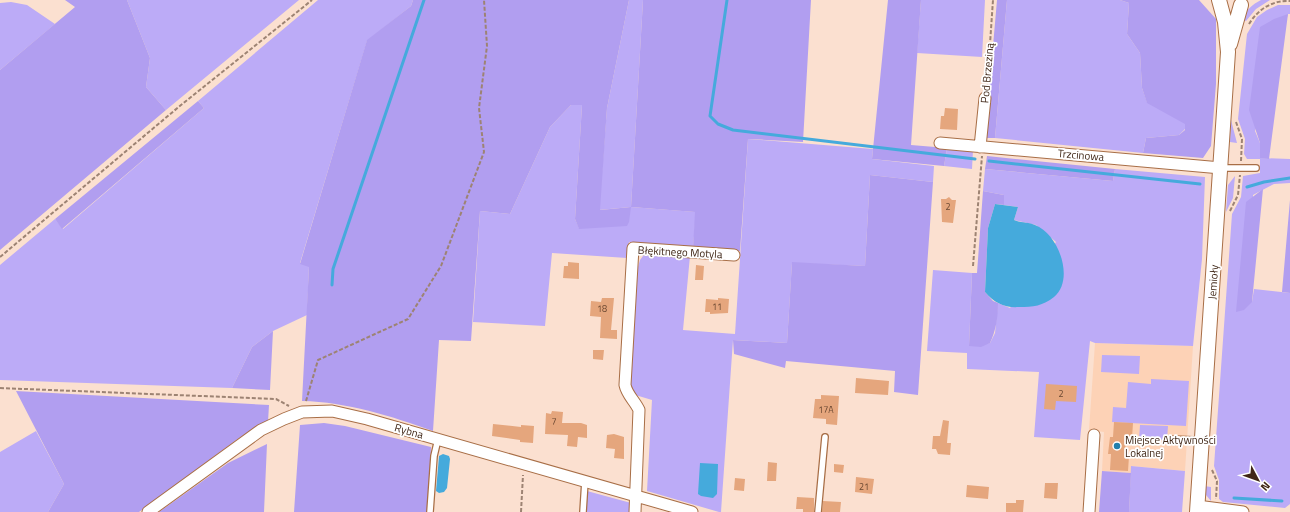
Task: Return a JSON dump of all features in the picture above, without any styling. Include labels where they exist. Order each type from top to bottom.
[{"type":"street","points":[[1219,0],[1233,6],[1245,3]]},
{"type":"street","name":"Jemioły","points":[[1197,509],[1228,52],[1225,22],[1219,0]]},
{"type":"street","name":"Jemioły","points":[[1228,52],[1245,3]]},
{"type":"street","name":"Pod Brzeziną","points":[[982,147],[985,98]]},
{"type":"street","name":"Trzcinowa","points":[[940,143],[1221,168]]},
{"type":"street","name":"Błękitnego Motyla","points":[[636,496],[639,420],[636,403],[627,393],[625,385],[633,248],[734,255]]},
{"type":"street","name":"Rybna","points":[[148,512],[261,430],[302,412],[332,411],[367,419],[692,512]]},
{"type":"street","points":[[1089,512],[1094,436]]},
{"type":"street","points":[[635,512],[636,496]]},
{"type":"street","points":[[1197,509],[1215,508],[1243,512]]},
{"type":"lane","points":[[1221,168],[1256,168]]},
{"type":"lane","points":[[818,512],[825,436]]},
{"type":"lane","points":[[430,512],[434,456],[438,439]]},
{"type":"lane","points":[[1169,439],[1193,440]]},
{"type":"lane","points":[[583,512],[585,481]]},
{"type":"path","points":[[0,257],[181,105],[312,0]]},
{"type":"path","points":[[0,388],[276,399],[302,412],[318,360],[408,319],[441,266],[484,152],[479,108],[487,46],[484,0]]},
{"type":"path","name":"Pod Brzeziną","points":[[985,98],[987,91],[993,0]]},
{"type":"path","points":[[1248,26],[1254,17],[1265,7],[1276,2],[1290,1]]},
{"type":"path","points":[[1229,213],[1238,195],[1241,168],[1242,139],[1235,116]]},
{"type":"path","points":[[973,266],[982,147]]},
{"type":"path","points":[[521,512],[524,464]]},
{"type":"path","points":[[1212,469],[1216,481],[1215,508]]},
{"type":"shaded area","points":[[65,0],[127,0],[150,58],[146,87],[166,110],[0,250],[0,70],[75,7]]},
{"type":"shaded area","points":[[127,0],[299,0],[166,110],[146,87],[150,58]]},
{"type":"shaded area","points":[[318,0],[413,0],[411,6],[367,41],[300,263],[309,266],[307,315],[273,331],[252,347],[232,388],[0,380],[0,265],[55,219],[63,229],[204,108],[198,101]]},
{"type":"shaded area","points":[[413,0],[629,0],[607,108],[600,210],[631,207],[629,222],[627,226],[579,229],[575,219],[582,105],[571,105],[550,127],[510,214],[480,211],[471,341],[439,340],[433,431],[385,415],[352,407],[302,401],[309,267],[300,264],[367,40],[411,6]]},
{"type":"shaded area","points":[[629,0],[643,0],[631,207],[599,210],[607,108]]},
{"type":"shaded area","points":[[643,0],[811,0],[803,142],[748,139],[740,251],[693,248],[695,212],[631,207]]},
{"type":"shaded area","points":[[888,0],[921,0],[911,145],[947,148],[944,166],[872,159]]},
{"type":"shaded area","points":[[921,0],[985,0],[982,57],[917,53]]},
{"type":"shaded area","points":[[997,0],[1007,0],[995,138],[985,138]]},
{"type":"shaded area","points":[[1007,0],[1120,0],[1129,3],[1127,34],[1140,53],[1142,88],[1147,102],[1185,123],[1185,129],[1179,135],[1146,138],[1143,153],[995,138]]},
{"type":"shaded area","points":[[1120,0],[1199,0],[1216,19],[1216,84],[1211,146],[1203,158],[1143,153],[1146,138],[1179,135],[1185,130],[1185,124],[1147,103],[1142,88],[1140,53],[1127,34],[1129,3]]},
{"type":"shaded area","points":[[1261,0],[1270,0],[1256,9],[1246,21],[1243,20],[1249,8]]},
{"type":"shaded area","points":[[11,2],[27,5],[55,24],[0,70],[0,3]]},
{"type":"shaded area","points":[[1278,5],[1290,5],[1290,14],[1288,14],[1255,131],[1260,143],[1260,158],[1290,159],[1290,183],[1274,184],[1253,195],[1252,302],[1254,289],[1290,293],[1290,504],[1285,508],[1223,502],[1219,499],[1219,480],[1214,466],[1232,214],[1241,197],[1243,176],[1260,173],[1260,159],[1247,159],[1244,154],[1245,139],[1238,119],[1247,34],[1257,17]]},
{"type":"shaded area","points":[[1288,14],[1269,159],[1260,158],[1260,143],[1249,110],[1260,27],[1274,19]]},
{"type":"shaded area","points":[[198,101],[204,108],[62,229],[55,219]]},
{"type":"shaded area","points":[[571,105],[582,105],[575,219],[579,228],[631,207],[696,212],[693,248],[629,242],[627,258],[552,253],[545,326],[473,322],[480,211],[510,214],[550,127]]},
{"type":"shaded area","points":[[1231,120],[1237,143],[1230,142]]},
{"type":"shaded area","points":[[748,139],[873,149],[872,159],[934,166],[933,182],[870,175],[865,266],[792,263],[787,343],[733,340],[721,512],[719,512],[647,491],[652,400],[632,394],[629,388],[638,267],[640,260],[646,252],[690,256],[683,330],[735,334]]},
{"type":"shaded area","points":[[947,148],[973,150],[972,169],[944,166]]},
{"type":"shaded area","points":[[987,156],[1115,169],[1113,181],[985,169]]},
{"type":"shaded area","points":[[985,169],[1113,181],[1115,169],[1205,177],[1202,259],[1193,346],[1095,343],[1090,341],[1080,440],[1034,437],[1039,372],[967,369],[967,353],[927,351],[933,270],[972,273],[969,346],[990,343],[995,333],[998,303],[1010,308],[1056,242],[1036,225],[1014,220],[1018,207],[1004,205],[1004,195],[983,191]]},
{"type":"shaded area","points":[[870,175],[933,182],[918,395],[894,392],[895,371],[786,361],[785,368],[734,354],[733,340],[787,343],[792,262],[865,266]]},
{"type":"shaded area","points":[[1235,176],[1233,198],[1226,212],[1228,185]]},
{"type":"shaded area","points":[[1263,189],[1252,302],[1244,310],[1236,312],[1246,202]]},
{"type":"shaded area","points":[[983,191],[1004,195],[1004,205],[995,204],[988,228],[985,292],[993,301],[998,303],[998,314],[990,343],[981,347],[969,346],[972,273],[977,273]]},
{"type":"shaded area","points":[[1290,200],[1290,293],[1282,292]]},
{"type":"shaded area","points":[[273,331],[270,390],[232,388],[252,347]]},
{"type":"shaded area","points":[[1095,343],[1193,346],[1185,471],[1132,466],[1131,473],[1102,471],[1104,432],[1089,430]]},
{"type":"shaded area","points":[[1102,355],[1140,356],[1139,374],[1101,372]]},
{"type":"shaded area","points":[[1151,379],[1189,381],[1186,426],[1112,422],[1113,407],[1126,408],[1128,382],[1151,384]]},
{"type":"shaded area","points":[[16,391],[269,405],[268,422],[239,438],[139,512],[48,512],[64,484]]},
{"type":"shaded area","points":[[324,423],[345,426],[431,447],[428,512],[294,512],[300,425]]},
{"type":"shaded area","points":[[1140,425],[1168,426],[1167,440],[1139,439]]},
{"type":"shaded area","points":[[36,431],[64,484],[48,512],[0,512],[0,452]]},
{"type":"shaded area","points":[[267,444],[264,512],[159,512],[228,463]]},
{"type":"shaded area","points":[[1131,466],[1185,471],[1182,512],[1129,512]]},
{"type":"shaded area","points":[[1102,471],[1131,473],[1129,512],[1099,512]]},
{"type":"shaded area","points":[[1204,486],[1211,487],[1211,501],[1206,495]]},
{"type":"shaded area","points":[[587,491],[631,503],[630,512],[586,512]]},
{"type":"water","points":[[995,204],[1018,207],[1014,220],[1033,224],[1044,230],[1057,247],[1064,269],[1063,280],[1060,289],[1054,297],[1042,304],[1024,307],[1004,306],[996,302],[985,292],[988,228]]},
{"type":"water","points":[[443,454],[449,456],[450,459],[447,488],[444,492],[439,493],[436,491],[439,456]]},
{"type":"water","points":[[700,463],[718,464],[717,494],[713,498],[698,494]]},
{"type":"building","points":[[945,108],[958,109],[957,130],[940,129],[941,116],[944,116]]},
{"type":"building","points":[[949,197],[952,200],[956,200],[953,223],[942,222],[941,199],[946,199]]},
{"type":"building","points":[[568,262],[579,263],[579,279],[563,278],[564,266],[568,266]]},
{"type":"building","points":[[696,265],[704,266],[703,280],[695,280]]},
{"type":"building","points":[[602,298],[614,298],[611,330],[617,330],[617,339],[600,338],[601,317],[590,316],[591,301],[601,302]]},
{"type":"building","points":[[718,298],[729,299],[728,313],[710,314],[710,312],[705,312],[706,299],[718,300]]},
{"type":"building","points":[[593,350],[604,350],[603,360],[593,359]]},
{"type":"building","points":[[856,378],[889,381],[888,395],[855,393]]},
{"type":"building","points":[[1046,384],[1077,386],[1076,402],[1056,401],[1055,410],[1044,409]]},
{"type":"building","points":[[821,395],[839,396],[837,425],[826,424],[826,419],[813,418],[815,399],[821,399]]},
{"type":"building","points":[[552,411],[563,412],[562,423],[581,423],[587,425],[587,438],[578,437],[577,447],[567,446],[568,435],[545,434],[546,413],[551,414]]},
{"type":"building","points":[[943,420],[949,421],[947,443],[951,443],[950,455],[938,454],[936,449],[932,449],[933,436],[940,436]]},
{"type":"building","name":"Miejsce Aktywności Lokalnej","points":[[1114,422],[1133,423],[1132,438],[1126,438],[1125,455],[1129,456],[1128,471],[1110,470],[1111,454],[1108,454],[1110,437],[1113,437]]},
{"type":"building","points":[[493,424],[521,427],[521,425],[534,426],[533,443],[520,442],[520,440],[492,436]]},
{"type":"building","points":[[614,434],[624,437],[624,459],[614,458],[615,449],[606,448],[607,435]]},
{"type":"building","points":[[768,462],[777,463],[776,481],[767,481]]},
{"type":"building","points":[[834,464],[844,465],[843,473],[834,472]]},
{"type":"building","points":[[856,477],[874,479],[872,494],[855,492]]},
{"type":"building","points":[[735,478],[745,479],[744,491],[734,490]]},
{"type":"building","points":[[1045,483],[1058,483],[1057,499],[1044,498]]},
{"type":"building","points":[[967,485],[989,487],[988,499],[966,497]]},
{"type":"building","points":[[797,497],[814,498],[814,512],[803,512],[803,509],[796,509]]},
{"type":"building","points":[[1016,500],[1024,500],[1023,512],[1006,512],[1006,503],[1016,503]]},
{"type":"building","points":[[823,501],[841,502],[840,512],[822,512]]},
{"type":"waterway","points":[[332,285],[333,269],[424,0]]},
{"type":"waterway","points":[[727,0],[710,116],[718,124],[733,130],[975,159]]},
{"type":"waterway","points":[[989,161],[1200,184]]},
{"type":"waterway","points":[[1247,187],[1264,182],[1290,178]]},
{"type":"waterway","points":[[1234,498],[1282,501]]},
{"type":"place","name":"Miejsce Aktywności Lokalnej","points":[[1117,446]]}]
